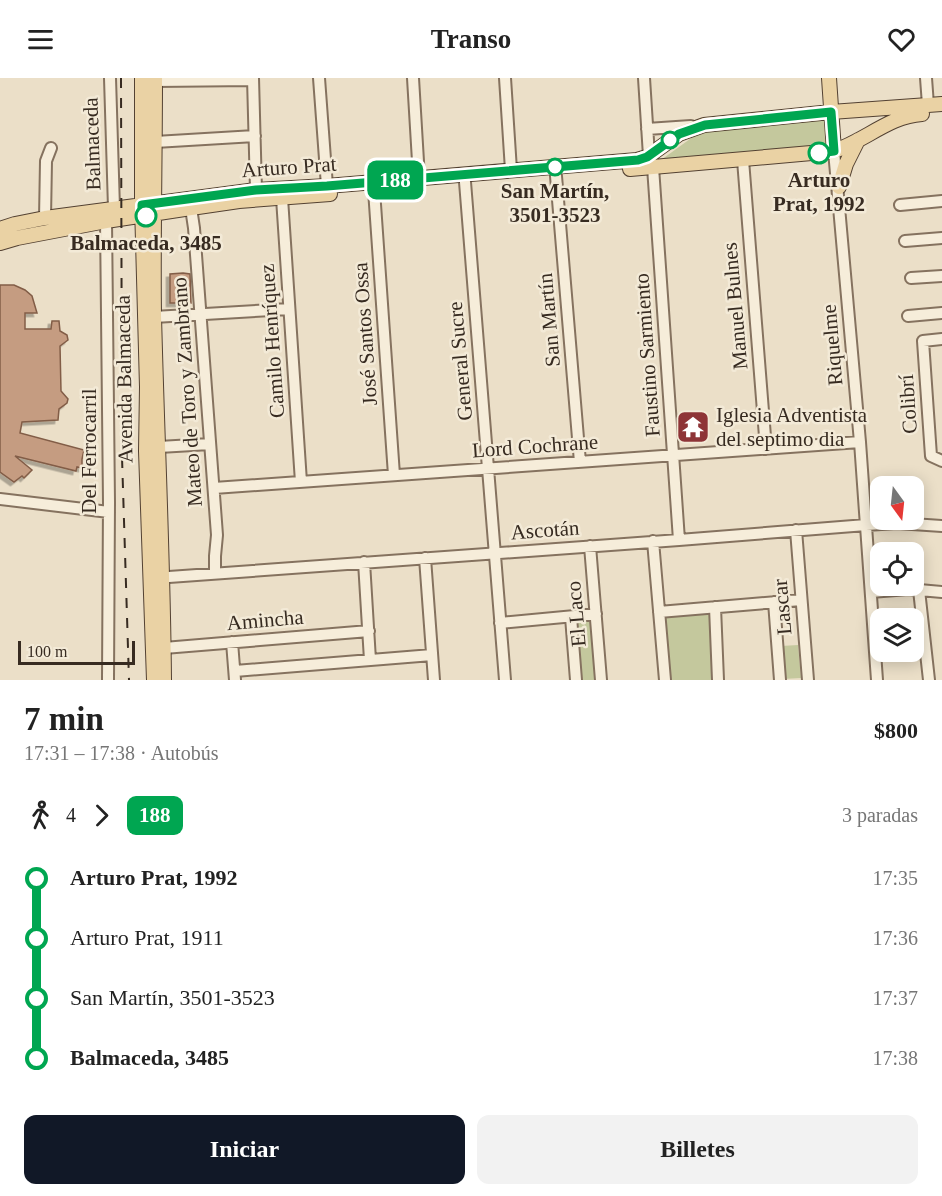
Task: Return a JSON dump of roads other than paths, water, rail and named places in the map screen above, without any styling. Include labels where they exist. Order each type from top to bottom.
[{"type":"main road","points":[[829,78],[834,151]]},
{"type":"main road","name":"Avenida Balmaceda","points":[[151,79],[155,142],[148,210],[159,447],[154,680]]},
{"type":"main road","name":"Avenida Balmaceda","points":[[151,79],[146,451],[164,648],[164,680]]},
{"type":"main road","name":"Arturo Prat","points":[[651,162],[679,134],[705,125],[831,112],[942,104]]},
{"type":"main road","name":"Arturo Prat","points":[[148,210],[556,176],[651,162],[743,160],[834,151],[900,117],[942,112]]},
{"type":"main road","points":[[839,187],[846,164],[858,140]]},
{"type":"main road","name":"Arturo Prat","points":[[148,210],[256,190],[638,160],[651,162]]},
{"type":"main road","points":[[1,234],[15,224],[45,218],[114,208],[148,210]]},
{"type":"main road","points":[[1,234],[106,221],[148,210]]},
{"type":"street","name":"Balmaceda","points":[[110,78],[114,208]]},
{"type":"street","points":[[319,78],[327,186]]},
{"type":"street","points":[[413,78],[419,178]]},
{"type":"street","points":[[505,78],[510,170]]},
{"type":"street","name":"Faustino Sarmiento","points":[[644,78],[679,540]]},
{"type":"street","points":[[926,78],[928,105]]},
{"type":"street","points":[[151,79],[253,79],[256,190]]},
{"type":"street","name":"Arturo Prat","points":[[647,129],[705,125]]},
{"type":"street","points":[[155,142],[255,136]]},
{"type":"street","points":[[45,218],[46,161],[51,148]]},
{"type":"street","name":"Riquelme","points":[[834,151],[839,187],[870,579]]},
{"type":"street","name":"Manuel Bulnes","points":[[743,160],[766,449]]},
{"type":"street","name":"San Martín","points":[[556,176],[580,462]]},
{"type":"street","name":"General Sucre","points":[[465,182],[504,680]]},
{"type":"street","name":"José Santos Ossa","points":[[374,190],[394,475]]},
{"type":"street","name":"Camilo Henríquez","points":[[282,198],[301,482]]},
{"type":"street","points":[[900,205],[942,201]]},
{"type":"street","name":"Mateo de Toro y Zambrano","points":[[191,208],[214,488],[217,536],[214,556],[215,573]]},
{"type":"street","name":"Del Ferrocarril","points":[[106,221],[108,680]]},
{"type":"street","points":[[905,241],[942,238]]},
{"type":"street","points":[[910,278],[942,276]]},
{"type":"street","points":[[154,317],[289,309]]},
{"type":"street","points":[[908,316],[942,314]]},
{"type":"street","name":"Colibrí","points":[[941,461],[931,456],[923,341],[942,339]]},
{"type":"street","name":"Lord Cochrane","points":[[214,488],[860,442]]},
{"type":"street","points":[[159,447],[210,444]]},
{"type":"street","points":[[0,499],[109,513]]},
{"type":"street","name":"Ascotán","points":[[157,578],[866,525],[908,523],[942,526]]},
{"type":"street","name":"Lascar","points":[[796,531],[808,680]]},
{"type":"street","points":[[653,541],[665,680]]},
{"type":"street","name":"El Laco","points":[[590,546],[601,680]]},
{"type":"street","points":[[425,558],[434,680]]},
{"type":"street","points":[[364,562],[370,660]]},
{"type":"street","points":[[924,590],[942,592]]},
{"type":"street","name":"Riquelme","points":[[871,596],[877,680]]},
{"type":"street","points":[[921,596],[929,680]]},
{"type":"street","points":[[659,612],[801,600]]},
{"type":"street","name":"Lascar","points":[[774,602],[780,680]]},
{"type":"street","points":[[715,607],[718,680]]},
{"type":"street","points":[[500,623],[596,614]]},
{"type":"street","name":"El Laco","points":[[571,617],[576,680]]},
{"type":"street","name":"Amincha","points":[[164,648],[369,631]]},
{"type":"street","points":[[232,642],[235,676],[432,655]]},
{"type":"railway","points":[[121,78],[122,457],[129,680]]},
{"type":"place","name":"Arturo Prat, 1992","points":[[819,153]]},
{"type":"place","name":"San Martín, 3501-3523","points":[[555,167]]},
{"type":"place","name":"Balmaceda, 3485","points":[[146,216]]},
{"type":"place","name":"Iglesia Adventista del septimo dia","points":[[693,427]]}]
